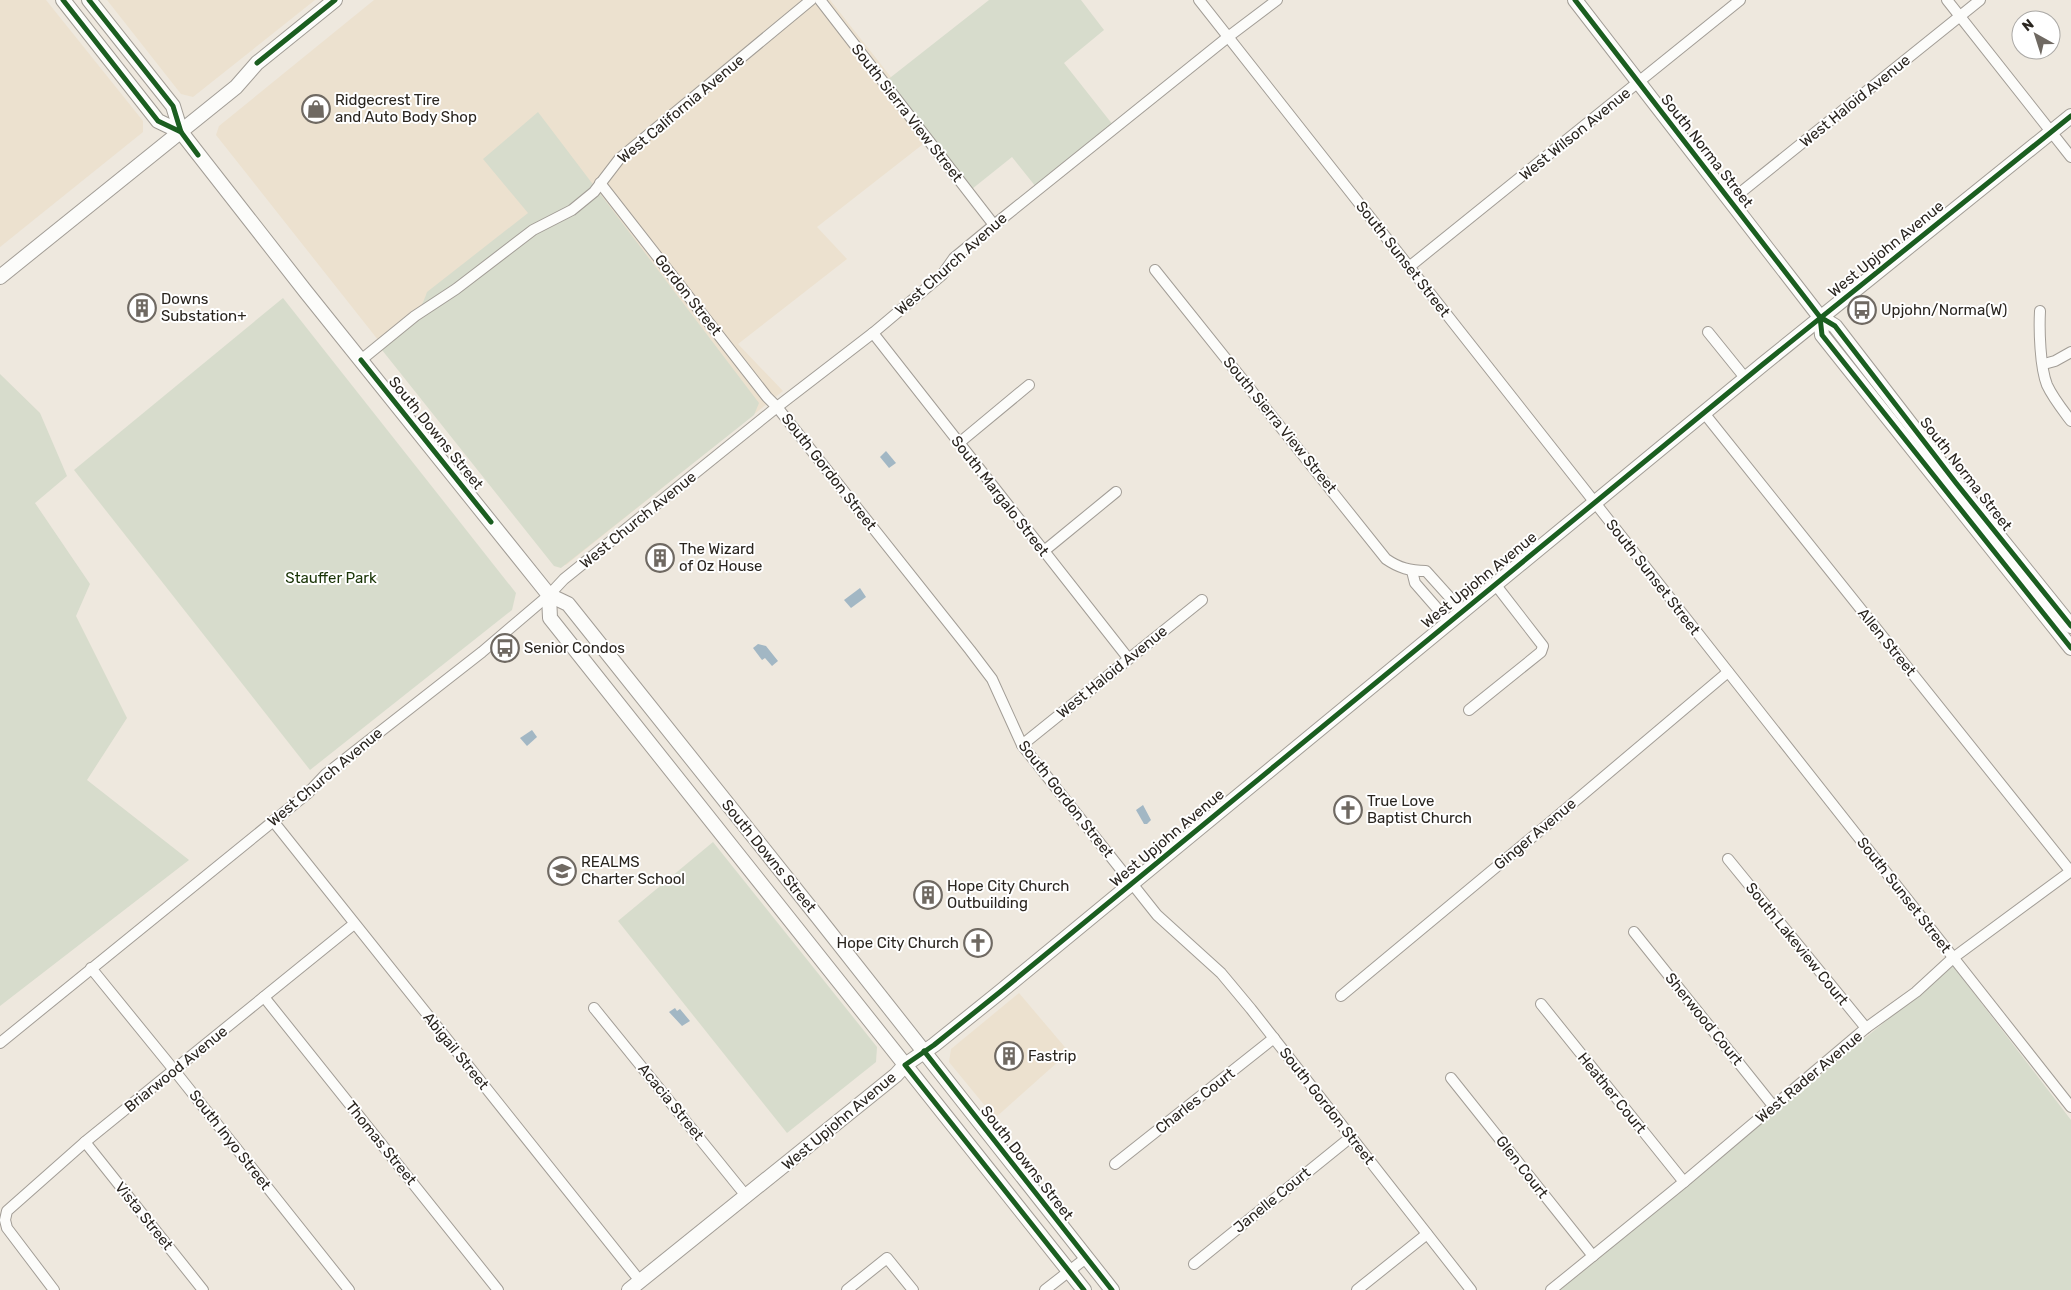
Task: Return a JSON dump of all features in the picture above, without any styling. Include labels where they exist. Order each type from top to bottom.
[{"type":"main road","points":[[63,0],[158,121],[181,132]]},
{"type":"main road","points":[[89,0],[173,106],[181,132]]},
{"type":"main road","points":[[0,277],[236,87],[257,63],[336,0]]},
{"type":"main road","name":"South Norma Street","points":[[1574,0],[1820,318],[1822,335],[2068,631],[2071,648]]},
{"type":"main road","name":"West Upjohn Avenue","points":[[634,1286],[747,1197],[905,1065],[937,1043],[1704,412],[2071,116]]},
{"type":"main road","name":"South Downs Street","points":[[181,132],[549,595],[568,604],[1112,1290]]},
{"type":"main road","name":"South Downs Street","points":[[549,595],[550,618],[1084,1290]]},
{"type":"street","name":"West California Avenue","points":[[362,360],[415,316],[456,290],[533,230],[572,210],[594,192],[620,158],[810,0]]},
{"type":"street","name":"South Sierra View Street","points":[[820,0],[994,225]]},
{"type":"street","name":"South Sunset Street","points":[[1199,0],[2071,1107]]},
{"type":"street","name":"West Church Avenue","points":[[0,1043],[308,793],[326,774],[468,664],[549,595],[564,579],[872,333],[942,275],[954,258],[994,225],[1228,37],[1277,0]]},
{"type":"street","name":"West Wilson Avenue","points":[[1409,267],[1740,0]]},
{"type":"street","points":[[1947,0],[2071,157]]},
{"type":"street","name":"West Haloid Avenue","points":[[1730,201],[1980,0]]},
{"type":"street","name":"Gordon Street","points":[[600,182],[767,397],[777,407]]},
{"type":"street","name":"South Sierra View Street","points":[[1155,270],[1386,559],[1395,565],[1412,571],[1426,571],[1462,611]]},
{"type":"street","points":[[2040,310],[2041,350],[2046,383],[2071,421]]},
{"type":"street","points":[[1708,332],[1746,379]]},
{"type":"street","name":"South Margalo Street","points":[[872,333],[1128,658]]},
{"type":"street","points":[[2044,364],[2071,352]]},
{"type":"street","points":[[959,443],[1029,385]]},
{"type":"street","name":"South Gordon Street","points":[[777,407],[992,679],[1022,745],[1156,915],[1221,973],[1471,1290]]},
{"type":"street","name":"Allen Street","points":[[1704,412],[2071,871]]},
{"type":"street","points":[[1044,551],[1116,492]]},
{"type":"street","points":[[1412,571],[1415,583],[1449,622]]},
{"type":"street","points":[[1469,710],[1541,652],[1543,646],[1494,584]]},
{"type":"street","name":"West Haloid Avenue","points":[[1022,745],[1202,600]]},
{"type":"street","name":"Ginger Avenue","points":[[1341,996],[1728,672]]},
{"type":"street","name":"Abigail Street","points":[[273,821],[634,1286]]},
{"type":"street","name":"South Lakeview Court","points":[[1728,859],[1866,1028]]},
{"type":"street","name":"West Rader Avenue","points":[[1551,1290],[1684,1182],[1866,1028],[1916,992],[1953,958],[2071,871]]},
{"type":"street","name":"Briarwood Avenue","points":[[54,1290],[7,1228],[5,1220],[7,1211],[85,1142],[354,924]]},
{"type":"street","name":"Sherwood Court","points":[[1634,932],[1774,1107]]},
{"type":"street","name":"South Inyo Street","points":[[91,968],[349,1290]]},
{"type":"street","name":"Thomas Street","points":[[264,997],[498,1290]]},
{"type":"street","name":"Heather Court","points":[[1541,1004],[1684,1182]]},
{"type":"street","name":"Acacia Street","points":[[594,1008],[747,1197]]},
{"type":"street","name":"Charles Court","points":[[1115,1164],[1274,1038]]},
{"type":"street","name":"Glen Court","points":[[1451,1078],[1593,1256]]},
{"type":"street","name":"Janelle Court","points":[[1194,1264],[1352,1137]]},
{"type":"street","name":"Vista Street","points":[[85,1142],[203,1290]]},
{"type":"street","points":[[1357,1290],[1427,1234]]},
{"type":"street","points":[[847,1290],[887,1258],[913,1290]]},
{"type":"street","points":[[1045,1290],[1086,1258]]},
{"type":"shaded area","points":[[0,0],[46,0],[143,121],[143,132],[0,247]]},
{"type":"shaded area","points":[[107,0],[315,0],[193,97],[181,94]]},
{"type":"shaded area","points":[[374,0],[830,0],[936,134],[817,227],[847,259],[738,344],[783,391],[566,565],[556,565],[216,135],[219,126]]},
{"type":"shaded area","points":[[1019,993],[1069,1052],[995,1118],[949,1062],[951,1049]]},
{"type":"green space","points":[[989,0],[1081,0],[1104,30],[1064,63],[1113,125],[1036,187],[1012,157],[972,189],[886,81]]},
{"type":"green space","points":[[538,112],[759,403],[754,415],[561,568],[554,566],[382,350],[414,317],[427,292],[528,213],[483,159]]},
{"type":"green space","name":"Stauffer Park","points":[[283,298],[516,593],[512,610],[310,770],[74,470]]},
{"type":"green space","points":[[0,374],[40,413],[67,476],[35,503],[90,584],[76,616],[127,718],[87,780],[189,860],[0,1006]]},
{"type":"green space","points":[[713,842],[877,1047],[876,1062],[787,1133],[618,921]]},
{"type":"green space","points":[[1953,966],[2071,1120],[2071,1290],[1557,1290]]},
{"type":"water","points":[[886,451],[896,463],[889,468],[880,457]]},
{"type":"water","points":[[860,588],[866,597],[851,608],[844,600]]},
{"type":"water","points":[[758,644],[766,646],[778,661],[772,666],[765,658],[762,660],[753,648]]},
{"type":"water","points":[[532,730],[537,737],[527,746],[520,738]]},
{"type":"water","points":[[1143,805],[1151,820],[1147,824],[1144,824],[1136,810]]},
{"type":"water","points":[[675,1008],[677,1011],[680,1009],[690,1021],[682,1026],[669,1012]]},
{"type":"cycle path","points":[[63,0],[158,121],[181,132]]},
{"type":"cycle path","points":[[89,0],[173,106],[181,132],[198,155]]},
{"type":"cycle path","points":[[257,63],[335,0]]},
{"type":"cycle path","points":[[1575,0],[1820,317],[1835,326],[1956,483],[2071,626]]},
{"type":"cycle path","points":[[1084,1290],[905,1065],[934,1045],[1000,992],[1762,365],[2071,116]]},
{"type":"cycle path","points":[[1820,317],[1822,335],[2071,648]]},
{"type":"cycle path","points":[[361,360],[491,522]]},
{"type":"cycle path","points":[[924,1051],[1112,1290]]},
{"type":"place","name":"Ridgecrest Tire and Auto Body Shop","points":[[316,109]]},
{"type":"place","name":"Downs Substation+","points":[[142,308]]},
{"type":"place","name":"Upjohn/Norma(W)","points":[[1862,310]]},
{"type":"place","name":"The Wizard of Oz House","points":[[660,558]]},
{"type":"place","name":"Senior Condos","points":[[505,648]]},
{"type":"place","name":"True Love Baptist Church","points":[[1348,810]]},
{"type":"place","name":"REALMS Charter School","points":[[562,871]]},
{"type":"place","name":"Hope City Church Outbuilding","points":[[928,895]]},
{"type":"place","name":"Hope City Church","points":[[978,943]]},
{"type":"place","name":"Fastrip","points":[[1009,1056]]}]
